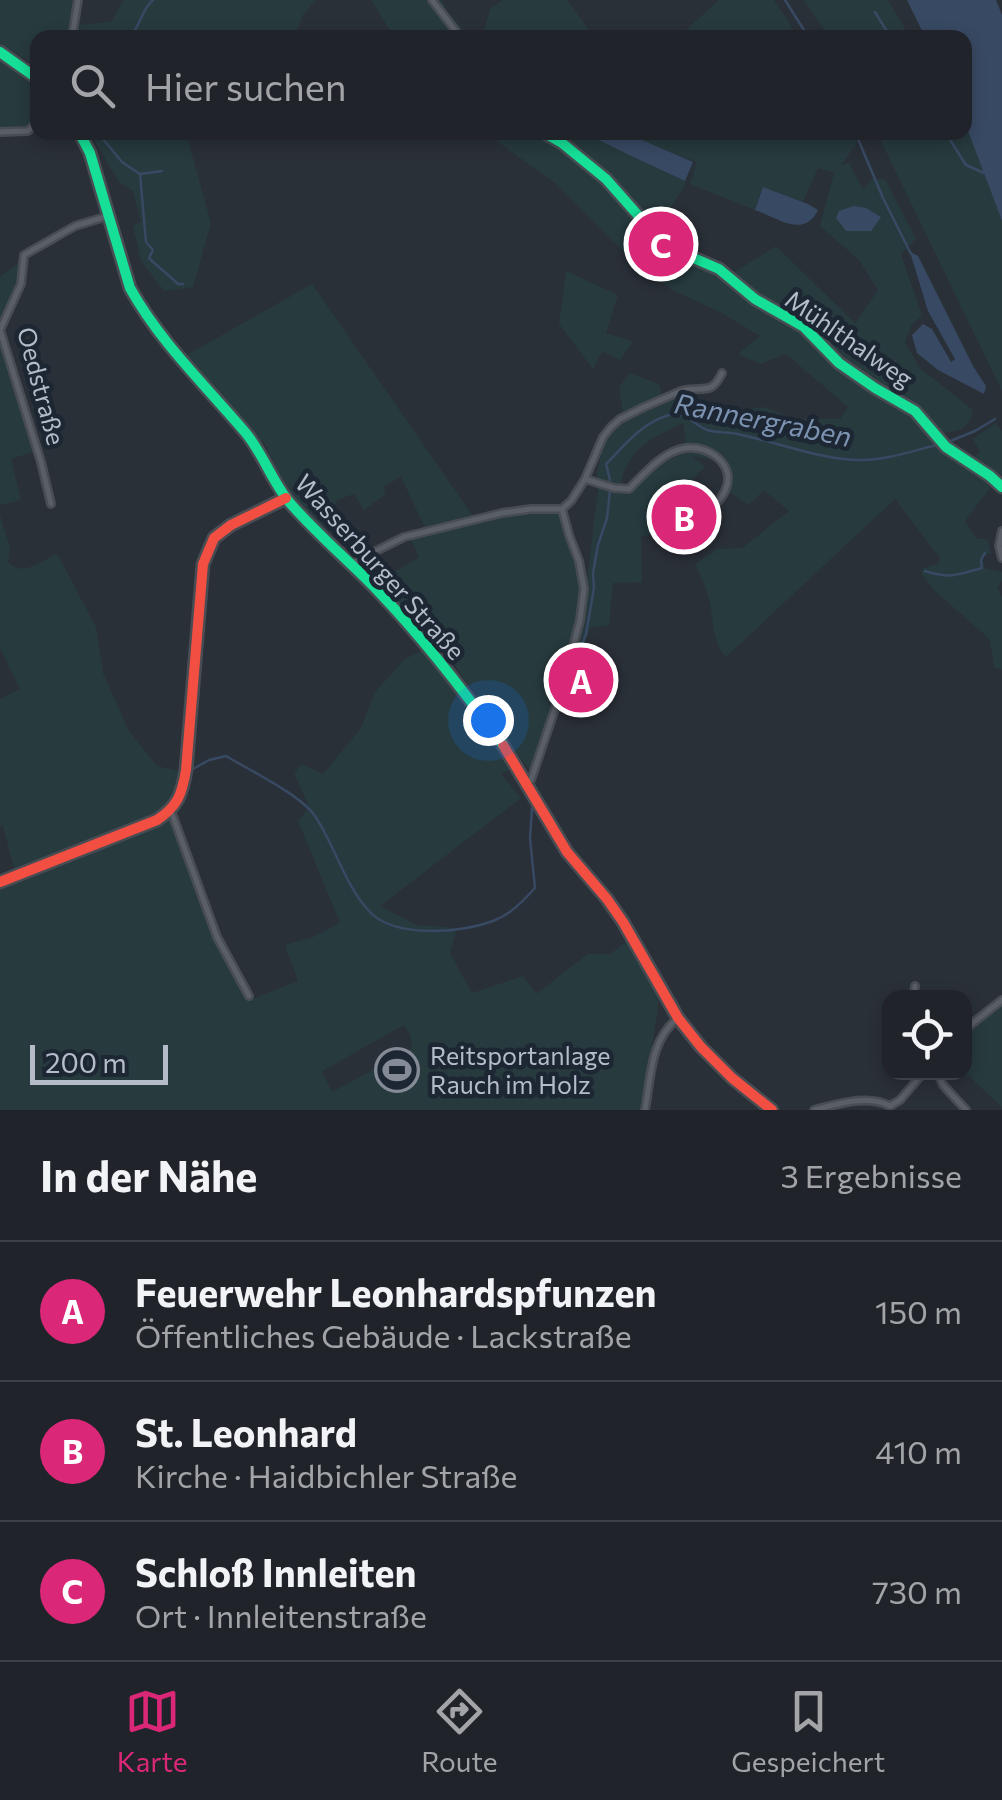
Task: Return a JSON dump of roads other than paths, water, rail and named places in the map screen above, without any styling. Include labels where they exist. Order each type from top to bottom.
[{"type":"main road","points":[[0,52],[30,73]]},
{"type":"main road","name":"Wasserburger Straße","points":[[83,140],[102,188],[130,288],[140,306],[210,395],[248,435],[286,498],[378,591],[480,713],[527,782],[567,852],[624,922],[678,1018],[714,1061],[772,1110]]},
{"type":"main road","name":"Mühlthalweg","points":[[557,140],[606,179],[644,222],[692,257],[719,269],[763,304],[804,327],[839,363],[916,411],[944,445],[1002,486]]},
{"type":"main road","points":[[0,882],[144,827],[170,811],[182,792],[186,770],[203,564],[214,538],[230,525],[286,498]]},
{"type":"street","points":[[73,30],[78,0]]},
{"type":"street","points":[[432,0],[455,30]]},
{"type":"street","points":[[0,132],[30,129]]},
{"type":"street","name":"Oedstraße","points":[[51,504],[0,330],[21,284],[24,255],[75,226],[108,216]]},
{"type":"street","points":[[350,564],[404,537],[502,513],[562,510],[585,480],[602,437],[620,419],[691,388],[710,389],[722,373]]},
{"type":"street","points":[[585,480],[630,489],[651,466],[667,456],[688,448],[708,452],[723,461],[728,482],[704,516],[680,534]]},
{"type":"street","points":[[527,782],[564,682],[584,590],[580,561],[562,510]]},
{"type":"street","points":[[1002,531],[1002,558]]},
{"type":"street","points":[[170,811],[216,937],[250,996]]},
{"type":"street","points":[[915,986],[915,990]]},
{"type":"street","points":[[972,1024],[1002,1000]]},
{"type":"street","points":[[645,1110],[658,1041],[678,1018]]},
{"type":"street","points":[[814,1110],[870,1099],[892,1108],[917,1080]]},
{"type":"street","points":[[941,1080],[966,1110]]},
{"type":"water","points":[[907,0],[996,0],[1002,15],[1002,221],[971,140],[972,30],[922,30]]},
{"type":"water","points":[[599,140],[642,140],[693,162],[685,181]]},
{"type":"water","points":[[763,187],[818,210],[805,223],[781,221],[755,210]]},
{"type":"water","points":[[854,206],[881,217],[871,231],[846,231],[836,218],[839,211]]},
{"type":"water","points":[[910,252],[918,256],[986,386],[984,394],[938,370],[917,353],[912,335],[923,324],[932,329],[951,362],[955,359],[928,311]]},
{"type":"waterway","points":[[135,30],[153,0]]},
{"type":"waterway","points":[[785,0],[804,30]]},
{"type":"waterway","points":[[875,12],[886,30]]},
{"type":"waterway","points":[[104,140],[122,162],[140,174],[146,242],[153,250],[149,258],[178,284],[183,284]]},
{"type":"waterway","points":[[858,140],[911,254]]},
{"type":"waterway","points":[[950,140],[966,165],[984,173]]},
{"type":"waterway","points":[[140,174],[162,171]]},
{"type":"waterway","name":"Rannergraben","points":[[610,480],[606,464],[626,443],[657,420],[673,415],[684,416],[707,430],[843,459],[879,459],[941,444]]},
{"type":"waterway","name":"Rannergraben","points":[[948,442],[995,419]]},
{"type":"waterway","name":"Rannergraben","points":[[538,767],[586,634],[593,573],[610,491]]},
{"type":"waterway","points":[[925,571],[954,575],[982,568],[985,553]]},
{"type":"waterway","points":[[193,769],[226,756],[298,800],[315,816],[352,888],[368,910],[393,926],[410,929],[446,930],[479,925],[505,915],[526,898],[535,888],[530,838],[532,808]]},
{"type":"place","name":"Schloß Innleiten","points":[[661,244]]},
{"type":"place","name":"St. Leonhard","points":[[684,517]]},
{"type":"place","name":"Feuerwehr Leonhardspfunzen","points":[[581,680]]},
{"type":"place","name":"Reitsportanlage Rauch im Holz","points":[[397,1070]]}]
